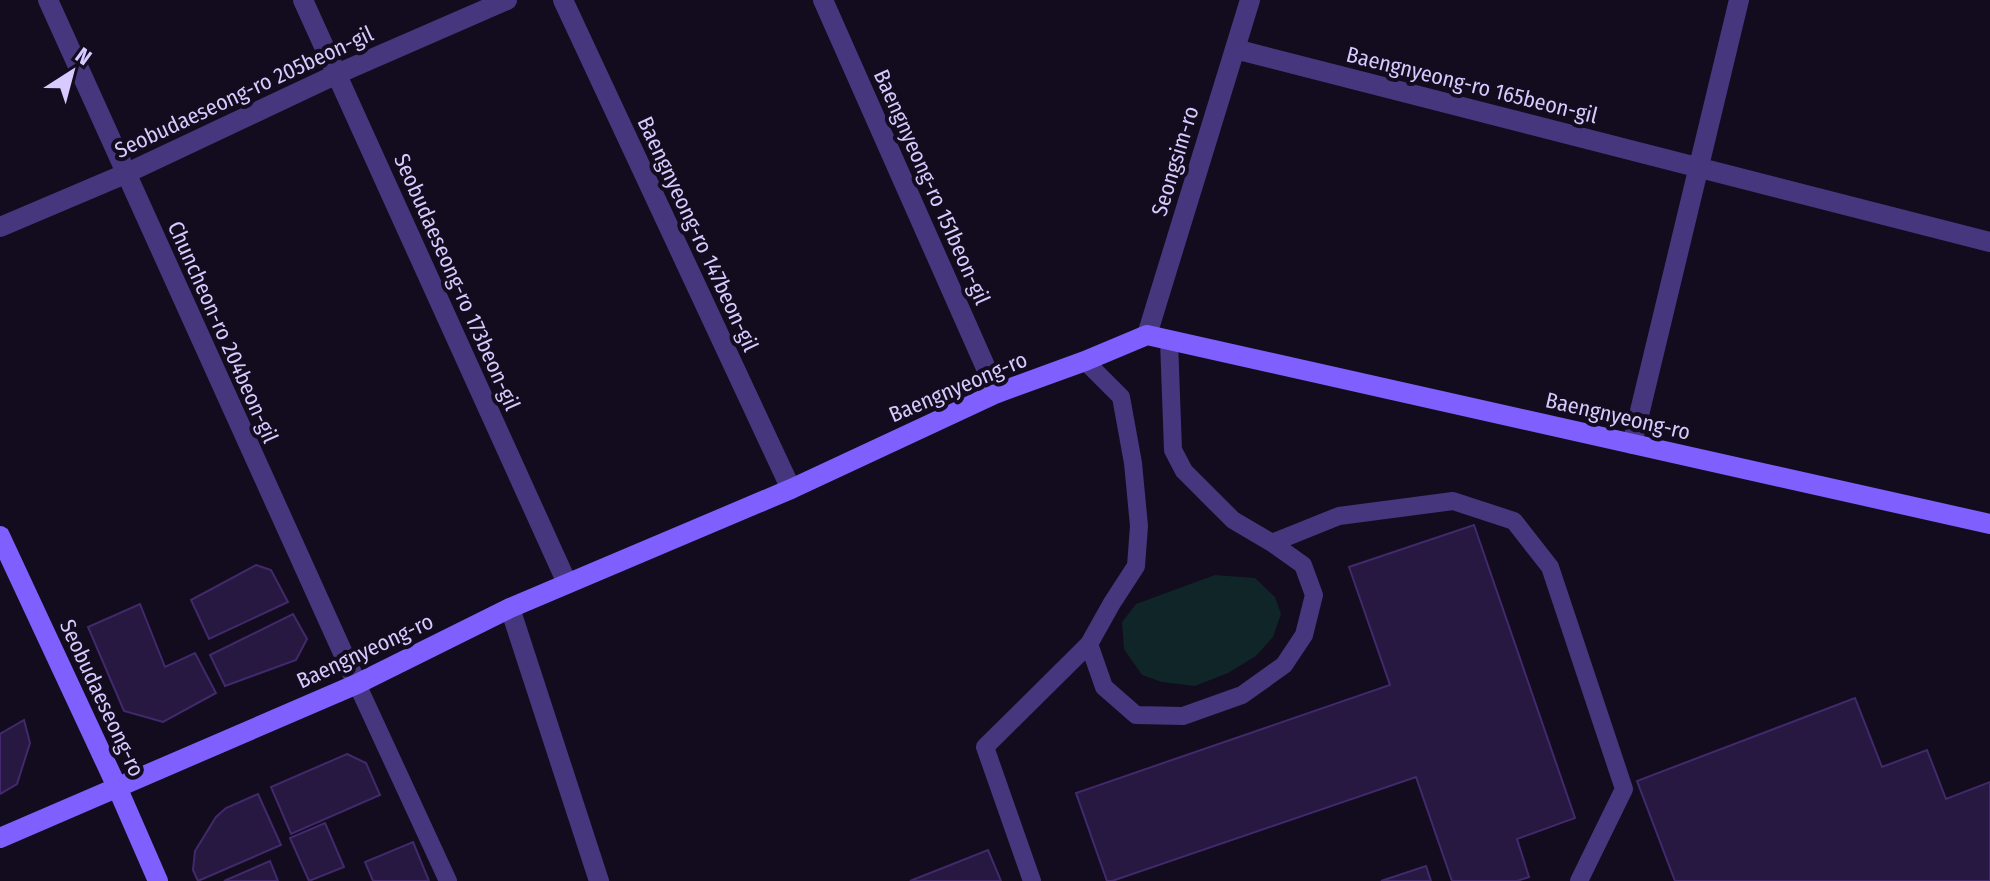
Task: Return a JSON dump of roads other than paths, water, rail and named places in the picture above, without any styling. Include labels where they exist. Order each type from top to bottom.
[{"type":"street","name":"Chuncheon-ro 204beon-gil","points":[[48,0],[357,684]]},
{"type":"street","name":"Seobudaeseong-ro 173beon-gil","points":[[303,0],[567,583]]},
{"type":"street","name":"Seobudaeseong-ro 205beon-gil","points":[[0,227],[125,174],[337,74],[507,0]]},
{"type":"street","name":"Baengnyeong-ro 147beon-gil","points":[[563,0],[791,489]]},
{"type":"street","name":"Baengnyeong-ro 151beon-gil","points":[[823,0],[997,393]]},
{"type":"street","name":"Seongsim-ro","points":[[1147,335],[1250,0]]},
{"type":"street","points":[[1632,444],[1739,0]]},
{"type":"street","name":"Baengnyeong-ro 165beon-gil","points":[[1235,49],[1990,242]]},
{"type":"street","name":"Baengnyeong-ro","points":[[0,838],[357,684],[510,608],[791,489],[997,393],[1147,335],[1990,524]]},
{"type":"street","name":"Seobudaeseong-ro","points":[[0,536],[158,881]]},
{"type":"street","points":[[510,608],[599,881]]},
{"type":"lane","points":[[1089,644],[1104,687],[1136,715],[1183,716],[1242,695],[1284,665],[1304,635],[1314,595],[1303,565],[1233,520],[1184,471],[1173,450],[1169,341]]},
{"type":"lane","points":[[1032,881],[985,747],[1089,644],[1136,566],[1139,526],[1133,463],[1121,397],[1085,361]]},
{"type":"lane","points":[[1272,543],[1339,516],[1453,501],[1514,521],[1550,567],[1624,789],[1579,881]]},
{"type":"lane","points":[[357,684],[448,881]]}]
